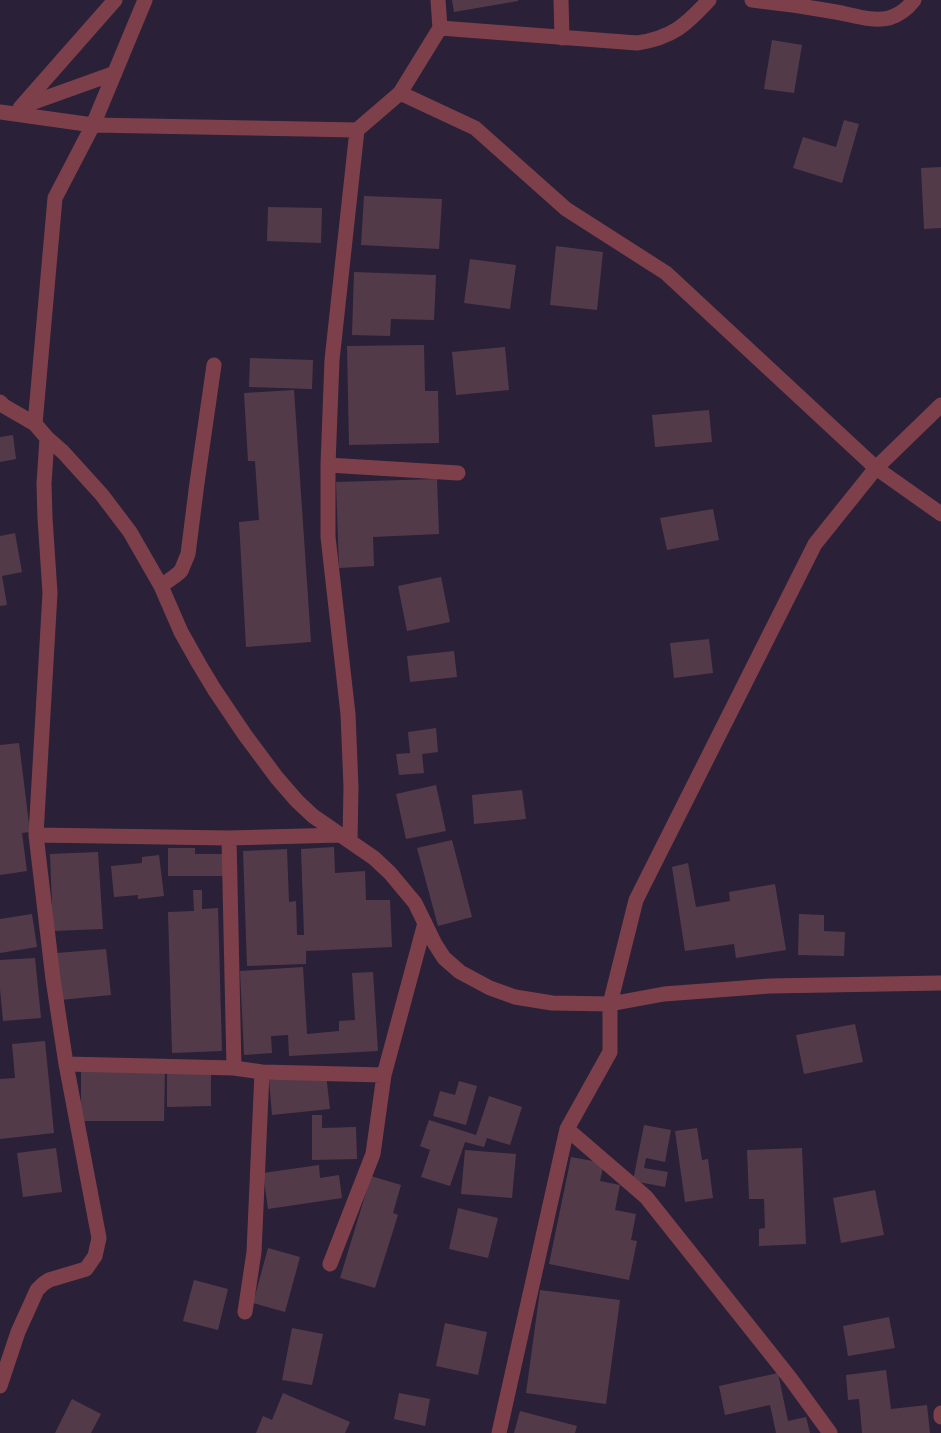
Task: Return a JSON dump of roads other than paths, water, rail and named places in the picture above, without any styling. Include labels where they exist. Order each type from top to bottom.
[{"type":"street","points":[[20,108],[115,0]]},
{"type":"street","points":[[35,424],[55,198],[93,126],[146,0]]},
{"type":"street","points":[[0,110],[93,126],[357,130],[400,93],[440,28],[438,0]]},
{"type":"street","points":[[561,0],[562,38]]},
{"type":"street","points":[[440,28],[637,43],[655,41],[672,32],[690,20],[709,0]]},
{"type":"street","points":[[752,0],[836,12],[861,18],[880,19],[890,18],[902,13],[914,0]]},
{"type":"street","points":[[0,110],[20,108],[115,72]]},
{"type":"street","points":[[400,93],[475,128],[566,209],[666,273],[876,468],[941,514]]},
{"type":"street","points":[[346,838],[351,787],[348,714],[328,537],[328,465],[332,360],[357,130]]},
{"type":"street","points":[[161,586],[181,570],[188,554],[214,365]]},
{"type":"street","points":[[0,402],[35,424],[102,495],[130,532],[161,586],[181,632],[198,664],[245,735],[277,778],[313,816],[374,858],[390,872],[415,903],[444,958],[460,972],[490,988],[516,997],[552,1003],[610,1004],[664,994],[760,987],[941,983]]},
{"type":"street","points":[[499,1433],[567,1129],[610,1052],[610,1004],[636,900],[815,544],[876,468],[941,405]]},
{"type":"street","points":[[0,1386],[18,1332],[42,1284],[49,1280],[86,1269],[95,1256],[99,1238],[52,979],[36,835],[50,593],[44,510],[47,438]]},
{"type":"street","points":[[328,465],[458,473]]},
{"type":"street","points":[[36,835],[346,838]]},
{"type":"street","points":[[229,838],[234,1068]]},
{"type":"street","points":[[330,1264],[373,1154],[384,1075],[425,923]]},
{"type":"street","points":[[66,1064],[234,1068],[262,1072],[384,1075]]},
{"type":"street","points":[[245,1312],[254,1252],[262,1072]]},
{"type":"street","points":[[567,1129],[646,1197],[790,1378],[830,1433]]}]
